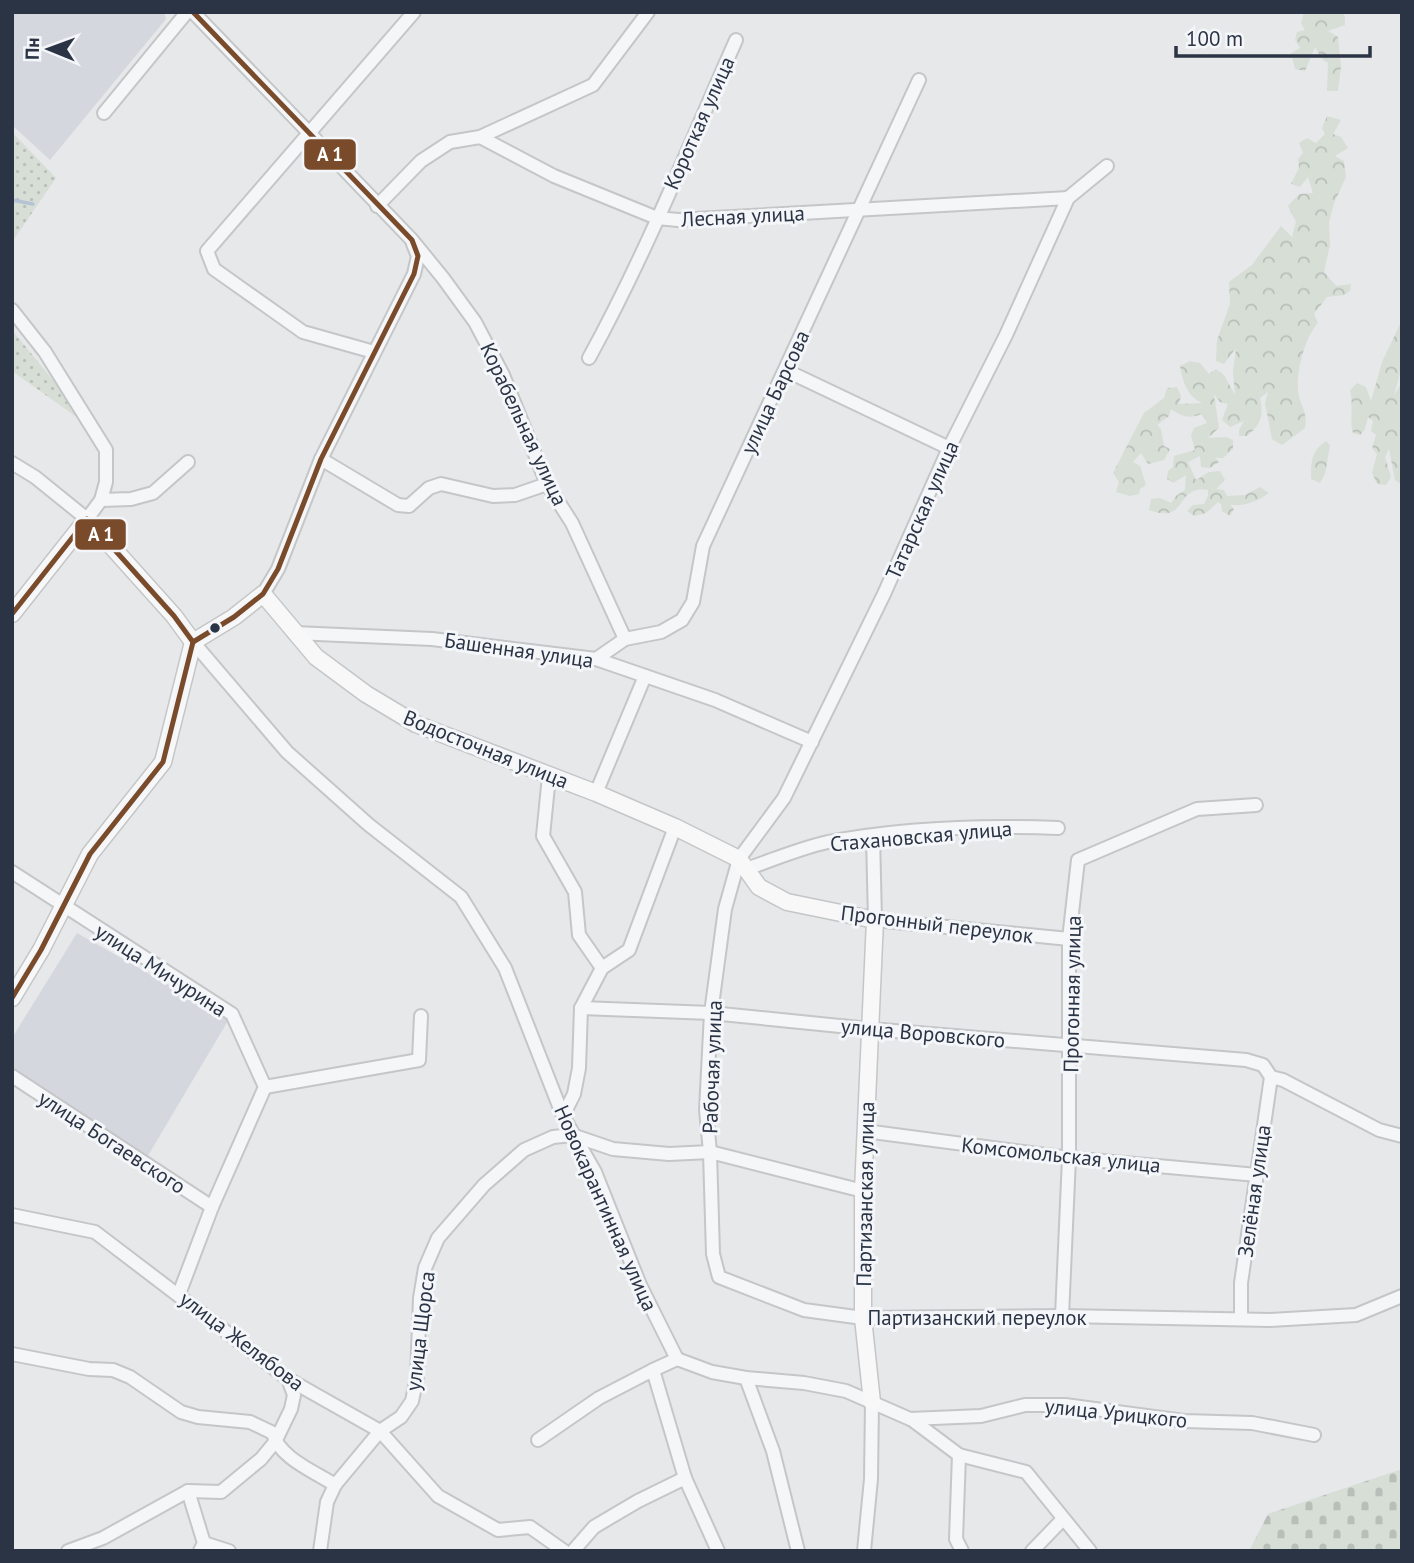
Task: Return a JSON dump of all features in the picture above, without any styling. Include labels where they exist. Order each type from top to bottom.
[{"type":"street","points":[[104,113],[187,12]]},
{"type":"street","name":"Корабельная улица","points":[[193,12],[412,240],[475,322],[503,375],[547,484],[572,523],[625,639]]},
{"type":"street","points":[[374,352],[303,332],[214,269],[207,251],[414,12]]},
{"type":"street","points":[[377,205],[421,161],[450,142],[480,137],[593,85],[648,12]]},
{"type":"street","name":"Короткая улица","points":[[589,358],[606,328],[657,218],[736,40]]},
{"type":"street","name":"улица Барсова","points":[[596,659],[625,639],[661,632],[682,620],[693,602],[703,545],[919,80]]},
{"type":"street","name":"Лесная улица","points":[[480,137],[554,176],[657,218],[678,220],[1068,198]]},
{"type":"street","name":"Татарская улица","points":[[743,864],[784,798],[812,743],[884,594],[949,448],[1006,335],[1068,198],[1107,166]]},
{"type":"street","points":[[12,998],[90,854],[163,762],[193,642],[234,617],[263,594],[278,569],[321,459],[414,274],[418,256],[412,240]]},
{"type":"street","points":[[12,310],[45,352],[106,450],[106,482],[101,500],[12,614]]},
{"type":"street","points":[[785,370],[949,448]]},
{"type":"street","points":[[321,459],[398,505],[409,506],[429,488],[441,484],[493,495],[515,495],[547,484]]},
{"type":"street","points":[[101,500],[131,499],[153,493],[188,462]]},
{"type":"street","points":[[12,463],[35,477],[87,519],[174,616],[193,642]]},
{"type":"street","name":"Водосточная улица","points":[[263,594],[316,657],[366,694],[416,724],[596,793],[675,827],[743,864]]},
{"type":"street","name":"Башенная улица","points":[[294,633],[432,639],[596,659],[715,700],[812,743]]},
{"type":"street","name":"Новокарантинная улица","points":[[193,642],[286,752],[369,825],[461,897],[505,968],[563,1116],[595,1172],[640,1285],[677,1359]]},
{"type":"street","points":[[596,793],[645,676]]},
{"type":"street","points":[[549,776],[543,836],[575,892],[579,935],[602,968]]},
{"type":"street","name":"Прогонная улица","points":[[1062,1316],[1069,1158],[1069,939],[1078,860],[1197,810],[1256,804]]},
{"type":"street","name":"Стахановская улица","points":[[743,864],[825,843],[873,836],[994,826],[1058,828]]},
{"type":"street","points":[[563,1116],[574,1094],[579,1068],[581,1008],[602,968],[629,950],[675,827]]},
{"type":"street","name":"Партизанская улица","points":[[864,1551],[871,1479],[872,1402],[863,1318],[863,1191],[875,920],[873,836]]},
{"type":"street","name":"Прогонный переулок","points":[[743,864],[760,887],[786,902],[875,920],[1069,939]]},
{"type":"street","name":"Рабочая улица","points":[[719,1276],[713,1254],[706,1110],[711,1013],[725,909],[743,864]]},
{"type":"street","name":"улица Мичурина","points":[[12,872],[232,1014],[265,1087]]},
{"type":"street","name":"улица Воровского","points":[[581,1008],[711,1013],[1245,1060],[1379,1130],[1402,1136]]},
{"type":"street","points":[[179,1294],[212,1207],[265,1087],[419,1060],[421,1016]]},
{"type":"street","name":"Зелёная улица","points":[[1241,1318],[1241,1283],[1258,1175],[1267,1071]]},
{"type":"street","name":"улица Богаевского","points":[[12,1076],[212,1207]]},
{"type":"street","name":"Комсомольская улица","points":[[865,1131],[1069,1158],[1258,1175]]},
{"type":"street","points":[[572,1135],[613,1149],[669,1154],[710,1152],[863,1191]]},
{"type":"street","name":"улица Щорса","points":[[335,1485],[380,1431],[401,1418],[412,1401],[417,1377],[420,1298],[425,1268],[438,1238],[484,1185],[524,1150],[553,1137],[572,1135]]},
{"type":"street","name":"улица Желябова","points":[[12,1215],[95,1232],[288,1379],[380,1431],[438,1496],[498,1530],[530,1527],[564,1551]]},
{"type":"street","name":"Партизанский переулок","points":[[719,1276],[804,1310],[863,1318],[1062,1316],[1270,1320],[1356,1315],[1402,1296]]},
{"type":"street","points":[[12,1354],[89,1369],[113,1370],[130,1377],[181,1412],[198,1417],[250,1422],[273,1433],[275,1442],[283,1453],[335,1485],[327,1502],[320,1551]]},
{"type":"street","points":[[538,1440],[599,1398],[677,1359]]},
{"type":"street","name":"улица Урицкого","points":[[677,1359],[712,1372],[846,1391],[911,1419],[981,1416],[1025,1405],[1065,1405],[1184,1421],[1252,1423],[1314,1435]]},
{"type":"street","points":[[653,1370],[685,1478],[718,1551]]},
{"type":"street","points":[[746,1378],[773,1451],[798,1551]]},
{"type":"street","points":[[68,1551],[103,1538],[188,1491],[221,1492],[261,1459],[275,1442],[291,1409],[294,1395],[288,1379]]},
{"type":"street","points":[[911,1419],[959,1455],[1026,1472],[1090,1551]]},
{"type":"street","points":[[959,1455],[956,1539],[962,1551]]},
{"type":"street","points":[[573,1551],[594,1527],[685,1478]]},
{"type":"street","points":[[188,1491],[202,1547],[229,1551]]},
{"type":"street","points":[[1032,1551],[1063,1519]]},
{"type":"street","points":[[103,1538],[109,1551]]},
{"type":"shaded area","points":[[12,12],[164,12],[166,19],[50,160],[12,125]]},
{"type":"shaded area","points":[[77,933],[229,1019],[146,1159],[12,1070],[12,1038]]},
{"type":"green space","points":[[1304,12],[1342,12],[1345,17],[1345,25],[1328,31],[1338,37],[1341,67],[1338,91],[1327,91],[1328,63],[1322,59],[1315,47],[1305,71],[1295,69],[1291,53],[1300,48],[1295,40],[1297,32],[1305,30],[1301,23]]},
{"type":"green space","points":[[1327,116],[1341,120],[1333,134],[1341,137],[1348,148],[1335,156],[1344,161],[1346,177],[1329,222],[1330,245],[1324,272],[1336,286],[1351,284],[1350,291],[1344,295],[1327,297],[1314,314],[1318,323],[1305,345],[1298,374],[1298,391],[1305,413],[1305,428],[1282,445],[1272,439],[1265,403],[1268,392],[1260,398],[1262,410],[1256,428],[1247,436],[1239,436],[1244,421],[1230,427],[1222,420],[1228,404],[1220,402],[1214,394],[1219,428],[1208,438],[1226,437],[1233,440],[1233,449],[1223,458],[1215,458],[1219,462],[1210,468],[1201,467],[1200,456],[1188,462],[1196,480],[1209,472],[1220,471],[1225,480],[1216,489],[1224,490],[1227,496],[1245,495],[1260,487],[1269,493],[1251,503],[1230,505],[1234,509],[1230,516],[1222,511],[1218,502],[1206,513],[1194,516],[1187,511],[1193,505],[1204,504],[1208,490],[1191,493],[1168,513],[1149,510],[1151,499],[1160,498],[1171,503],[1185,490],[1186,475],[1173,483],[1167,479],[1168,471],[1173,467],[1174,456],[1195,450],[1191,435],[1194,428],[1207,423],[1202,414],[1186,416],[1171,409],[1169,416],[1157,425],[1161,429],[1164,446],[1170,449],[1164,460],[1148,464],[1141,453],[1133,462],[1140,466],[1146,485],[1140,489],[1139,494],[1130,496],[1116,492],[1119,482],[1113,473],[1144,413],[1164,398],[1167,388],[1177,387],[1181,396],[1179,404],[1202,403],[1193,397],[1187,388],[1180,366],[1190,361],[1200,363],[1209,374],[1216,369],[1224,375],[1235,395],[1233,372],[1236,348],[1224,364],[1216,361],[1217,340],[1230,304],[1229,282],[1252,265],[1281,226],[1292,237],[1296,222],[1288,206],[1299,194],[1313,193],[1308,177],[1300,187],[1291,184],[1299,168],[1298,159],[1303,153],[1299,143],[1307,138],[1316,143],[1325,134],[1322,128]]},
{"type":"green space","points":[[12,132],[56,178],[12,242]]},
{"type":"green space","points":[[1402,320],[1402,366],[1394,395],[1402,382],[1402,485],[1395,480],[1389,449],[1385,457],[1391,477],[1386,485],[1377,484],[1372,473],[1377,454],[1372,448],[1376,435],[1371,431],[1373,421],[1368,417],[1365,429],[1360,435],[1353,433],[1350,390],[1357,383],[1366,387],[1371,401],[1382,362]]},
{"type":"green space","points":[[12,330],[92,428],[12,371]]},
{"type":"green space","points":[[1326,441],[1330,445],[1325,474],[1320,483],[1311,479],[1312,462],[1317,449]]},
{"type":"green space","points":[[1402,1469],[1402,1551],[1249,1551],[1268,1514]]},
{"type":"waterway","points":[[12,200],[33,204]]},
{"type":"transit line","points":[[193,12],[412,240],[418,256],[414,274],[321,459],[278,569],[263,594],[234,617],[193,642]]},
{"type":"transit line","points":[[12,614],[87,519],[174,616],[193,642]]},
{"type":"transit line","points":[[12,998],[41,950],[90,854],[163,762],[193,642]]}]
